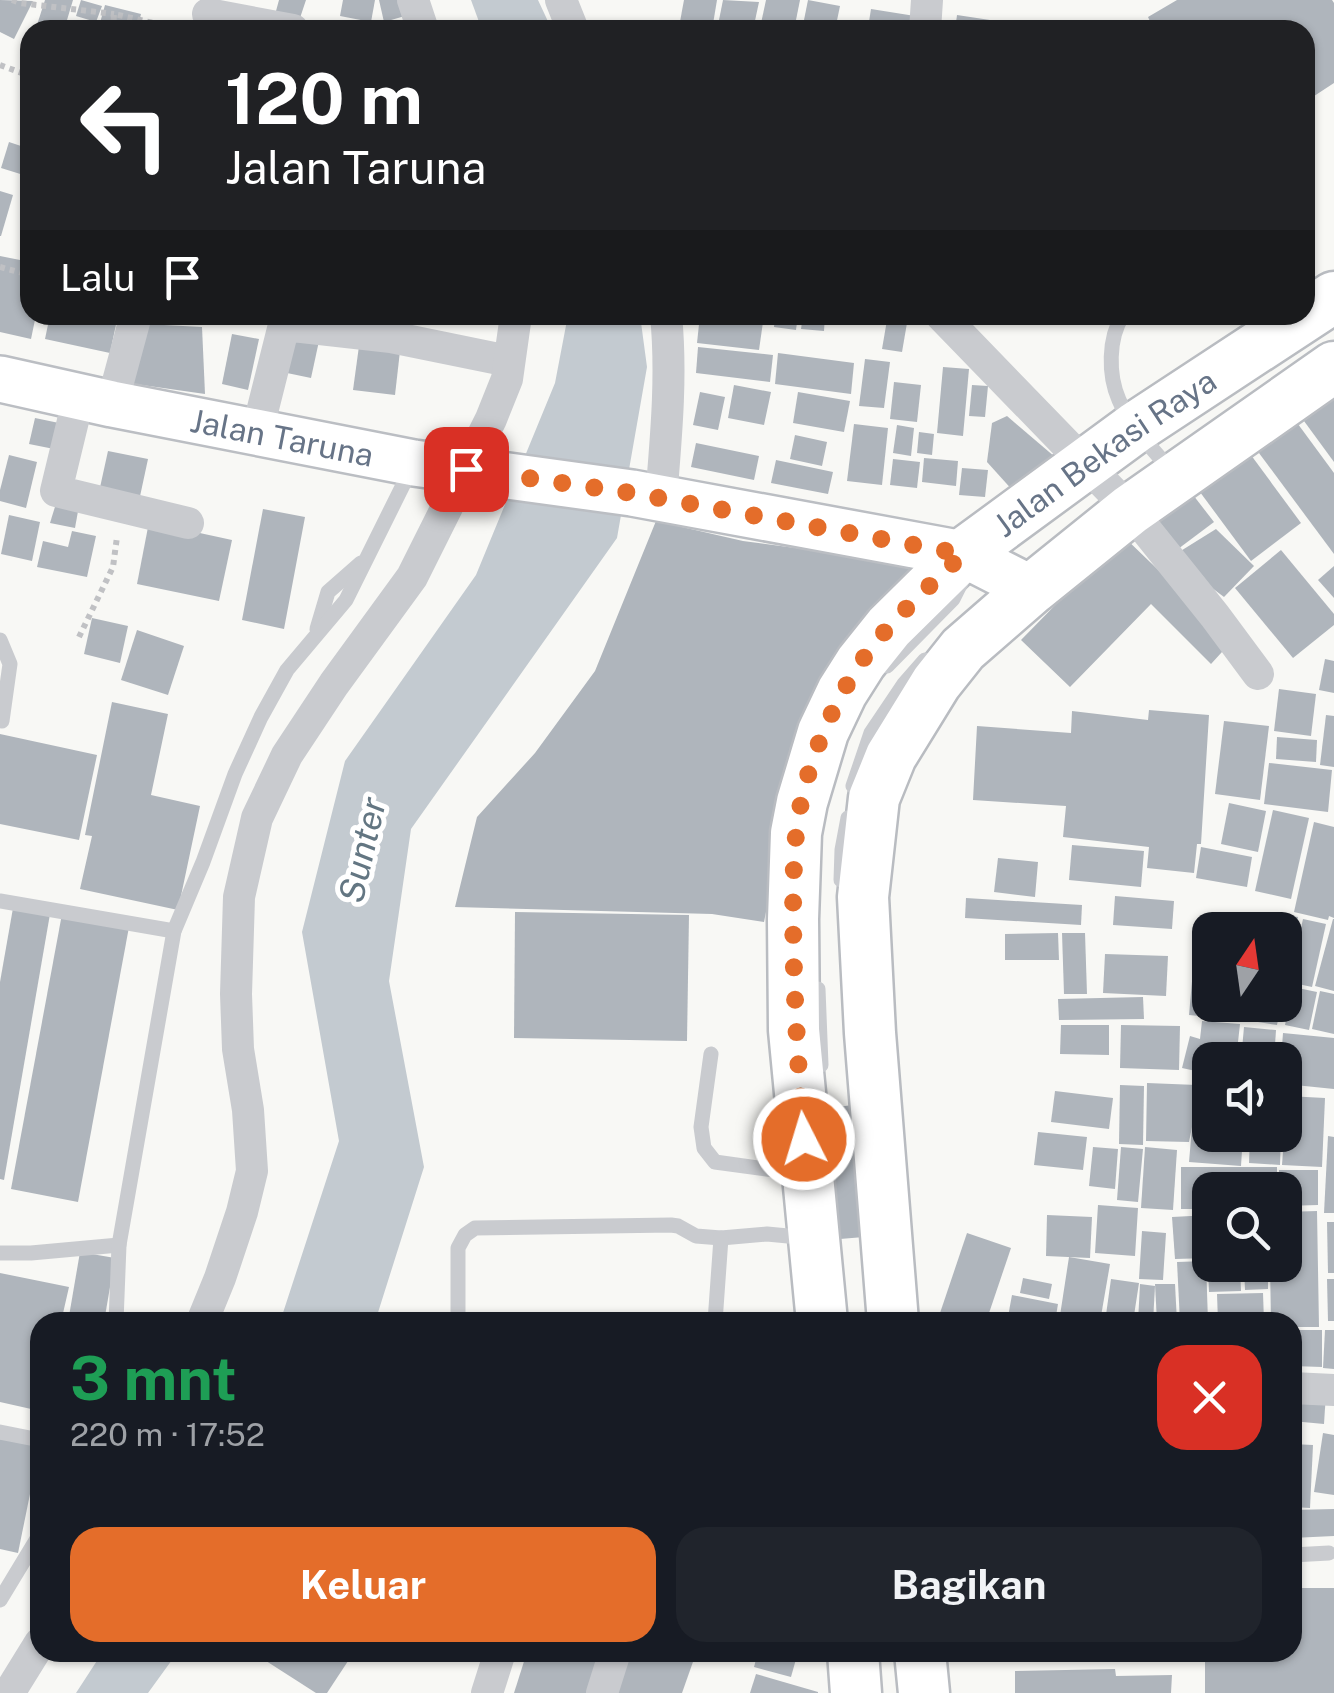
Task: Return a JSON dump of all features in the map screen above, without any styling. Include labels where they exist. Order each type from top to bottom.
[{"type":"main road","name":"Jalan Bekasi Raya","points":[[821,1312],[794,1030],[792,919],[796,832],[802,802],[823,732],[842,692],[889,627],[963,554],[1136,427],[1291,325]]},
{"type":"main road","name":"Jalan Bekasi Raya","points":[[891,1312],[863,898],[874,798],[890,756],[936,684],[964,649],[1032,589],[1130,510],[1334,367]]},
{"type":"main road","points":[[854,1662],[856,1693]]},
{"type":"main road","points":[[921,1662],[924,1693]]},
{"type":"street","points":[[131,325],[56,491],[188,523]]},
{"type":"street","points":[[257,432],[284,325],[392,326],[509,360]]},
{"type":"street","points":[[206,1312],[242,1212],[252,1172],[236,994],[238,897],[257,818],[287,755],[412,576],[478,472],[490,419],[507,379],[514,325]]},
{"type":"street","points":[[646,496],[668,419],[667,325]]},
{"type":"street","points":[[951,325],[1130,510],[1258,674]]},
{"type":"street","name":"Jalan Taruna","points":[[0,378],[414,463],[646,496],[963,554],[1032,589]]},
{"type":"street","points":[[1302,1388],[1334,1390]]},
{"type":"street","points":[[9,1693],[30,1659]]},
{"type":"street","points":[[487,1693],[497,1662]]},
{"type":"street","points":[[602,1693],[612,1662]]},
{"type":"lane","points":[[1119,325],[1111,360],[1118,398],[1177,478]]},
{"type":"lane","points":[[116,1312],[119,1246],[174,931],[261,717],[287,670],[346,600],[414,463]]},
{"type":"lane","points":[[878,680],[953,599],[960,583],[963,554]]},
{"type":"lane","points":[[970,622],[1032,589]]},
{"type":"lane","points":[[0,640],[10,664],[2,721]]},
{"type":"lane","points":[[840,900],[842,850],[853,787],[871,733],[904,684],[936,649]]},
{"type":"lane","points":[[0,900],[174,931]]},
{"type":"lane","points":[[818,979],[821,1084]]},
{"type":"lane","points":[[711,1054],[702,1127],[704,1148],[715,1162],[807,1175]]},
{"type":"lane","points":[[458,1312],[458,1248],[475,1228],[670,1225],[696,1236],[767,1234],[813,1238]]},
{"type":"lane","points":[[716,1312],[721,1238]]},
{"type":"lane","points":[[0,1253],[119,1246]]},
{"type":"lane","points":[[0,1432],[30,1438]]},
{"type":"lane","points":[[0,1600],[30,1550]]},
{"type":"lane","points":[[1302,1554],[1328,1553]]},
{"type":"path","points":[[12,0],[114,14],[202,19]]},
{"type":"path","points":[[114,14],[114,20]]},
{"type":"path","points":[[79,637],[113,568],[121,506]]},
{"type":"water","points":[[471,0],[538,0],[547,20],[478,20]]},
{"type":"water","name":"Sunter","points":[[566,325],[641,325],[647,367],[617,538],[411,829],[389,981],[424,1167],[378,1312],[283,1312],[339,1141],[302,932],[345,761],[476,575],[555,383]]},
{"type":"water","points":[[96,1662],[170,1662],[148,1693],[76,1693]]},
{"type":"building","points":[[0,0],[33,1],[20,20],[14,39],[0,32]]},
{"type":"building","points":[[45,0],[73,0],[67,20],[39,20]]},
{"type":"building","points":[[81,0],[102,6],[97,20],[76,16]]},
{"type":"building","points":[[279,0],[306,0],[300,18],[276,11]]},
{"type":"building","points":[[343,0],[375,0],[371,20],[340,16]]},
{"type":"building","points":[[379,0],[401,0],[405,16],[384,20]]},
{"type":"building","points":[[684,0],[717,0],[714,20],[680,20]]},
{"type":"building","points":[[723,0],[759,2],[755,20],[719,20]]},
{"type":"building","points":[[766,0],[800,0],[796,20],[762,20]]},
{"type":"building","points":[[808,0],[840,6],[837,20],[804,20]]},
{"type":"building","points":[[1177,0],[1332,0],[1334,83],[1315,95],[1315,20],[1148,17]]},
{"type":"building","points":[[105,5],[141,14],[140,20],[101,20]]},
{"type":"building","points":[[871,9],[915,16],[914,20],[869,20]]},
{"type":"building","points":[[957,15],[990,20],[956,20]]},
{"type":"building","points":[[9,142],[20,146],[20,174],[1,168]]},
{"type":"building","points":[[0,191],[13,195],[1,236],[0,236]]},
{"type":"building","points":[[0,256],[20,260],[20,325],[34,325],[31,339],[0,332]]},
{"type":"building","points":[[48,325],[116,325],[110,353],[45,339]]},
{"type":"building","points":[[145,325],[202,327],[205,394],[128,383]]},
{"type":"building","points":[[699,325],[763,325],[759,350],[697,343]]},
{"type":"building","points":[[774,325],[797,325],[796,330]]},
{"type":"building","points":[[802,325],[824,325],[824,331],[801,329]]},
{"type":"building","points":[[886,325],[907,325],[902,352],[882,349]]},
{"type":"building","points":[[232,334],[259,339],[248,390],[222,384]]},
{"type":"building","points":[[295,335],[319,341],[311,378],[287,373]]},
{"type":"building","points":[[359,346],[400,351],[395,395],[353,390]]},
{"type":"building","points":[[698,347],[773,355],[770,382],[696,373]]},
{"type":"building","points":[[778,353],[854,363],[851,394],[775,384]]},
{"type":"building","points":[[865,359],[890,362],[884,408],[859,406]]},
{"type":"building","points":[[943,367],[969,369],[963,436],[937,433]]},
{"type":"building","points":[[894,382],[921,385],[917,422],[890,419]]},
{"type":"building","points":[[734,385],[771,392],[764,425],[728,418]]},
{"type":"building","points":[[972,385],[988,386],[985,417],[969,416]]},
{"type":"building","points":[[700,392],[725,397],[718,430],[693,425]]},
{"type":"building","points":[[798,392],[850,401],[844,432],[793,423]]},
{"type":"building","points":[[1334,399],[1334,462],[1304,421]]},
{"type":"building","points":[[1007,416],[1055,457],[1015,493],[987,462],[992,423]]},
{"type":"building","points":[[35,418],[59,423],[54,449],[29,444]]},
{"type":"building","points":[[1295,420],[1334,473],[1334,554],[1256,449]]},
{"type":"building","points":[[854,424],[888,428],[882,485],[847,481]]},
{"type":"building","points":[[897,425],[914,428],[911,456],[893,453]]},
{"type":"building","points":[[919,432],[934,434],[932,455],[917,453]]},
{"type":"building","points":[[795,435],[827,442],[822,466],[790,459]]},
{"type":"building","points":[[696,443],[759,456],[754,480],[691,467]]},
{"type":"building","points":[[108,451],[148,459],[139,501],[99,492]]},
{"type":"building","points":[[1248,451],[1301,523],[1251,561],[1197,488]]},
{"type":"building","points":[[9,455],[37,462],[26,508],[0,501]]},
{"type":"building","points":[[924,458],[958,461],[956,486],[922,482]]},
{"type":"building","points":[[893,459],[920,462],[917,488],[890,485]]},
{"type":"building","points":[[776,460],[833,472],[828,494],[771,483]]},
{"type":"building","points":[[962,468],[988,470],[985,497],[959,495]]},
{"type":"building","points":[[1190,491],[1214,522],[1170,555],[1146,525]]},
{"type":"building","points":[[58,497],[80,500],[75,528],[50,523]]},
{"type":"building","points":[[263,509],[305,517],[284,629],[242,620]]},
{"type":"building","points":[[9,515],[40,522],[32,561],[1,554]]},
{"type":"building","points":[[656,521],[743,541],[914,564],[844,668],[786,811],[764,922],[712,914],[455,907],[477,817],[535,753],[595,671]]},
{"type":"building","points":[[149,522],[232,540],[219,601],[137,584]]},
{"type":"building","points":[[1216,529],[1254,566],[1224,597],[1171,557]]},
{"type":"building","points":[[72,531],[96,536],[87,577],[37,567],[43,541],[68,547]]},
{"type":"building","points":[[1123,536],[1232,641],[1211,664],[1151,604],[1070,687],[1021,640]]},
{"type":"building","points":[[1281,550],[1334,614],[1334,625],[1293,658],[1235,588]]},
{"type":"building","points":[[1334,566],[1334,598],[1318,580]]},
{"type":"building","points":[[92,618],[128,626],[120,663],[84,654]]},
{"type":"building","points":[[137,630],[184,646],[168,695],[121,680]]},
{"type":"building","points":[[1325,659],[1334,661],[1334,693],[1319,690]]},
{"type":"building","points":[[1279,689],[1316,694],[1311,736],[1274,731]]},
{"type":"building","points":[[112,702],[168,714],[151,795],[200,806],[178,910],[80,889],[92,836],[85,835]]},
{"type":"building","points":[[1149,710],[1209,715],[1201,844],[1197,844],[1194,873],[1147,868],[1149,847],[1063,837],[1066,806],[973,800],[977,726],[1071,733],[1072,711],[1148,720]]},
{"type":"building","points":[[1326,715],[1334,716],[1334,767],[1320,765]]},
{"type":"building","points":[[1224,721],[1269,726],[1260,800],[1215,794]]},
{"type":"building","points":[[0,734],[97,755],[79,840],[0,824]]},
{"type":"building","points":[[1277,737],[1317,740],[1316,762],[1276,759]]},
{"type":"building","points":[[1269,763],[1332,770],[1328,812],[1264,804]]},
{"type":"building","points":[[1229,803],[1266,811],[1258,852],[1221,844]]},
{"type":"building","points":[[1273,810],[1309,818],[1291,899],[1255,891]]},
{"type":"building","points":[[1314,822],[1334,827],[1334,918],[1294,912]]},
{"type":"building","points":[[1072,845],[1144,851],[1141,887],[1069,880]]},
{"type":"building","points":[[1201,847],[1252,857],[1247,887],[1196,878]]},
{"type":"building","points":[[998,858],[1038,862],[1035,897],[994,892]]},
{"type":"building","points":[[1115,896],[1174,901],[1172,929],[1113,925]]},
{"type":"building","points":[[966,898],[1082,905],[1081,925],[965,918]]},
{"type":"building","points":[[13,908],[50,914],[4,1180],[0,1179],[0,982]]},
{"type":"building","points":[[515,912],[689,915],[687,1041],[514,1038]]},
{"type":"building","points":[[62,914],[129,927],[78,1202],[11,1189]]},
{"type":"building","points":[[1303,919],[1326,924],[1312,987],[1302,985]]},
{"type":"building","points":[[1334,919],[1334,991],[1315,986]]},
{"type":"building","points":[[1058,933],[1059,960],[1005,960],[1005,934]]},
{"type":"building","points":[[1062,933],[1085,933],[1087,994],[1064,994]]},
{"type":"building","points":[[1105,954],[1168,956],[1166,996],[1103,993]]},
{"type":"building","points":[[1302,989],[1317,992],[1309,1030],[1285,1025],[1302,1022]]},
{"type":"building","points":[[1320,991],[1334,994],[1334,1034],[1312,1029]]},
{"type":"building","points":[[1143,997],[1144,1019],[1059,1020],[1058,999]]},
{"type":"building","points":[[1202,1022],[1240,1024],[1238,1042],[1192,1042],[1192,1070],[1182,1068],[1190,1036],[1200,1039]]},
{"type":"building","points":[[1061,1025],[1109,1025],[1109,1055],[1060,1054]]},
{"type":"building","points":[[1121,1025],[1180,1026],[1179,1070],[1120,1068]]},
{"type":"building","points":[[1244,1027],[1276,1030],[1275,1042],[1243,1042]]},
{"type":"building","points":[[1283,1033],[1334,1038],[1334,1089],[1302,1086],[1302,1042],[1282,1042]]},
{"type":"building","points":[[1147,1083],[1192,1085],[1189,1142],[1146,1141]]},
{"type":"building","points":[[1120,1085],[1144,1086],[1143,1145],[1119,1144]]},
{"type":"building","points":[[1055,1091],[1113,1098],[1109,1129],[1051,1122]]},
{"type":"building","points":[[1302,1097],[1325,1098],[1322,1167],[1282,1165],[1283,1152],[1302,1152]]},
{"type":"building","points":[[853,1105],[864,1237],[840,1239],[829,1108]]},
{"type":"building","points":[[1192,1127],[1192,1152],[1242,1152],[1241,1166],[1189,1162]]},
{"type":"building","points":[[1038,1132],[1087,1137],[1083,1170],[1034,1165]]},
{"type":"building","points":[[1328,1136],[1334,1137],[1334,1213],[1324,1213]]},
{"type":"building","points":[[1093,1147],[1118,1149],[1115,1189],[1089,1186]]},
{"type":"building","points":[[1121,1147],[1143,1149],[1138,1202],[1117,1200]]},
{"type":"building","points":[[1145,1147],[1177,1150],[1173,1210],[1141,1208]]},
{"type":"building","points":[[1249,1152],[1280,1152],[1280,1165],[1249,1163]]},
{"type":"building","points":[[1181,1167],[1277,1167],[1277,1172],[1192,1172],[1192,1209],[1181,1209]]},
{"type":"building","points":[[1318,1170],[1318,1205],[1302,1205],[1302,1172],[1279,1172]]},
{"type":"building","points":[[1098,1205],[1138,1208],[1135,1256],[1095,1253]]},
{"type":"building","points":[[1302,1211],[1317,1211],[1319,1327],[1302,1327],[1302,1312],[1271,1312],[1270,1282],[1302,1282]]},
{"type":"building","points":[[1047,1215],[1092,1217],[1090,1258],[1046,1256]]},
{"type":"building","points":[[1192,1216],[1192,1259],[1175,1259],[1172,1217]]},
{"type":"building","points":[[1327,1222],[1334,1222],[1334,1273],[1328,1273]]},
{"type":"building","points":[[1142,1231],[1166,1233],[1163,1280],[1139,1279]]},
{"type":"building","points":[[967,1233],[1011,1248],[989,1312],[940,1312]]},
{"type":"building","points":[[80,1252],[115,1258],[106,1312],[70,1312]]},
{"type":"building","points":[[1069,1257],[1110,1264],[1102,1312],[1061,1312]]},
{"type":"building","points":[[1192,1261],[1192,1282],[1207,1282],[1208,1312],[1180,1312],[1177,1262]]},
{"type":"building","points":[[0,1273],[69,1287],[63,1312],[30,1312],[30,1409],[0,1402]]},
{"type":"building","points":[[1023,1278],[1052,1284],[1049,1299],[1020,1293]]},
{"type":"building","points":[[1111,1279],[1139,1283],[1135,1312],[1106,1312]]},
{"type":"building","points":[[1327,1279],[1334,1279],[1334,1321],[1328,1321]]},
{"type":"building","points":[[1209,1282],[1241,1282],[1241,1291],[1209,1292]]},
{"type":"building","points":[[1245,1282],[1268,1282],[1268,1289],[1245,1290]]},
{"type":"building","points":[[1140,1284],[1155,1286],[1154,1312],[1139,1312]]},
{"type":"building","points":[[1155,1284],[1175,1284],[1176,1312],[1156,1312]]},
{"type":"building","points":[[1263,1293],[1264,1312],[1218,1312],[1217,1294]]},
{"type":"building","points":[[1012,1295],[1058,1304],[1057,1312],[1009,1312]]},
{"type":"building","points":[[1302,1330],[1322,1330],[1322,1367],[1302,1366]]},
{"type":"building","points":[[1325,1330],[1334,1330],[1334,1369],[1323,1368]]},
{"type":"building","points":[[1302,1391],[1326,1393],[1324,1424],[1302,1422]]},
{"type":"building","points":[[1323,1433],[1334,1435],[1334,1495],[1314,1492]]},
{"type":"building","points":[[0,1439],[30,1444],[30,1494],[18,1553],[0,1549]]},
{"type":"building","points":[[1302,1444],[1313,1445],[1310,1508],[1302,1508]]},
{"type":"building","points":[[1334,1509],[1334,1536],[1302,1538],[1302,1510]]},
{"type":"building","points":[[1302,1588],[1334,1588],[1334,1693],[1205,1693],[1205,1662],[1302,1662]]},
{"type":"building","points":[[268,1662],[347,1662],[327,1693],[316,1693]]},
{"type":"building","points":[[524,1662],[606,1662],[595,1693],[514,1693]]},
{"type":"building","points":[[620,1662],[693,1662],[682,1693],[609,1693]]},
{"type":"building","points":[[755,1662],[795,1662],[791,1677],[754,1667]]},
{"type":"building","points":[[1115,1669],[1116,1676],[1172,1675],[1171,1693],[1015,1693],[1015,1671]]},
{"type":"building","points":[[756,1674],[818,1692],[818,1693],[750,1693]]},
{"type":"route","points":[[466,469],[632,493],[963,554],[889,627],[861,662],[823,732],[809,776],[796,832],[792,919],[794,1030],[804,1139]]}]
